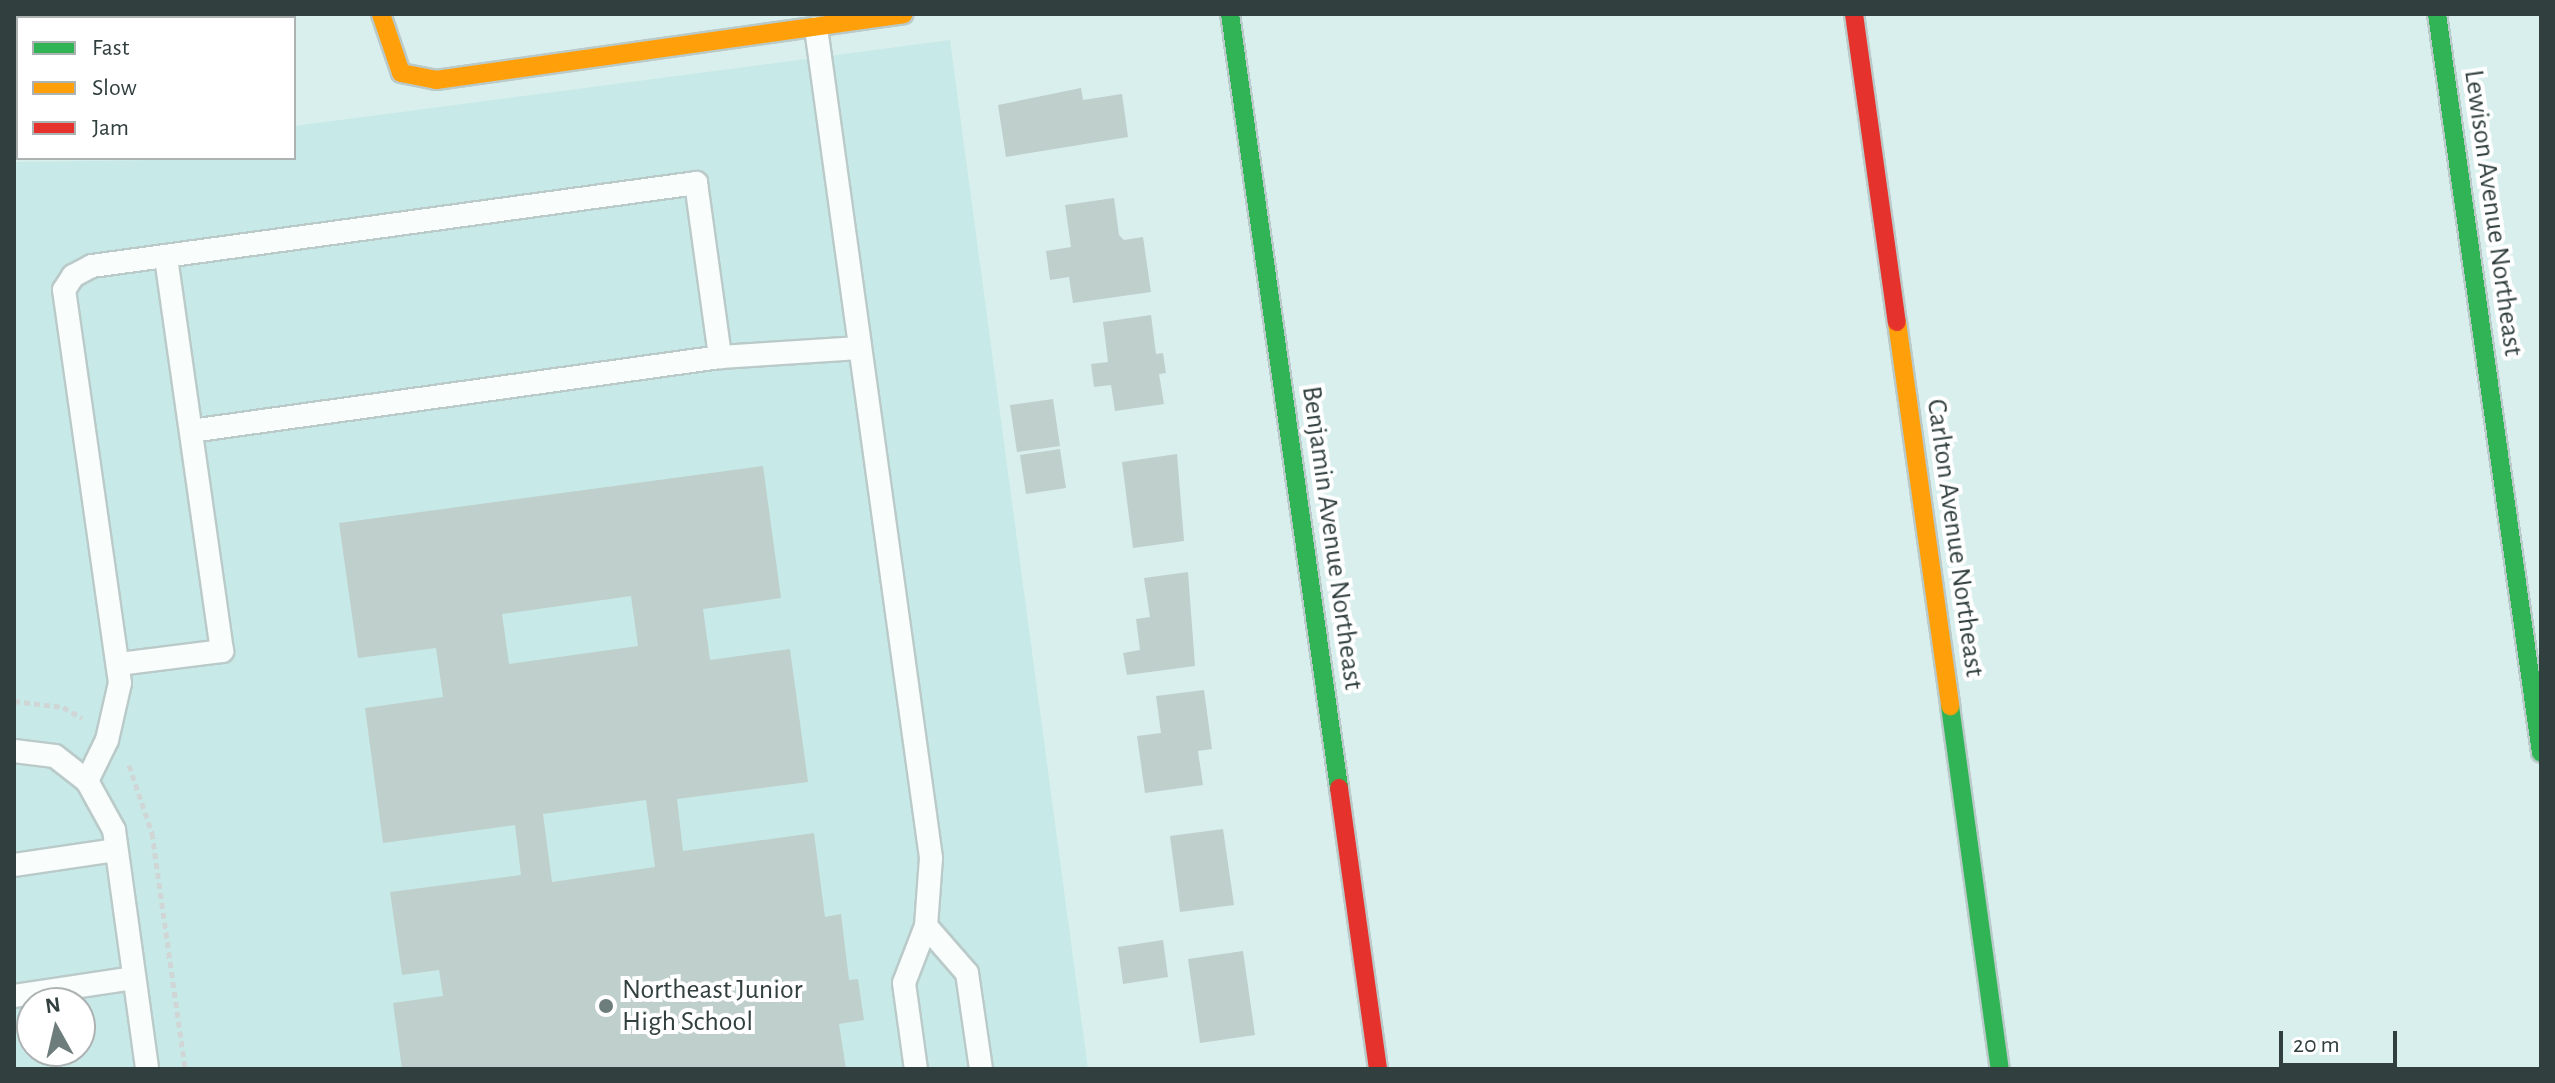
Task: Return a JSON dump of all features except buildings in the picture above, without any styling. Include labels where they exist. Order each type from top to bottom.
[{"type":"street","points":[[381,14],[401,73],[436,80],[903,14]]},
{"type":"street","name":"Benjamin Avenue Northeast","points":[[1230,14],[1378,1069]]},
{"type":"street","name":"Carlton Avenue Northeast","points":[[1854,14],[2000,1069]]},
{"type":"street","name":"Lewison Avenue Northeast","points":[[2437,14],[2541,753]]},
{"type":"lane","points":[[816,28],[931,858],[926,926],[904,983],[916,1069]]},
{"type":"lane","points":[[87,781],[118,703],[119,664],[64,290],[73,276],[92,266],[696,183],[720,357]]},
{"type":"lane","points":[[119,664],[222,651],[166,256]]},
{"type":"lane","points":[[191,431],[720,357],[860,348]]},
{"type":"lane","points":[[14,751],[55,756],[87,781],[114,830],[147,1069]]},
{"type":"lane","points":[[14,865],[116,850]]},
{"type":"lane","points":[[926,926],[967,973],[981,1069]]},
{"type":"lane","points":[[14,996],[134,978]]},
{"type":"path","points":[[14,701],[63,707],[87,721]]},
{"type":"path","points":[[122,755],[138,780],[152,833],[185,1069]]},
{"type":"shaded area","points":[[950,40],[1088,1069],[14,1069],[14,162],[296,160],[296,126]]},
{"type":"traffic: fast","points":[[1230,14],[1339,788]]},
{"type":"traffic: fast","points":[[2437,14],[2541,753]]},
{"type":"traffic: fast","points":[[1950,706],[2000,1069]]},
{"type":"traffic: slow","points":[[381,14],[401,73],[436,80],[903,14]]},
{"type":"traffic: slow","points":[[1897,322],[1950,706]]},
{"type":"traffic: jam","points":[[1854,14],[1897,322]]},
{"type":"traffic: jam","points":[[1339,788],[1378,1069]]},
{"type":"place","name":"Northeast Junior High School","points":[[606,1006]]}]
